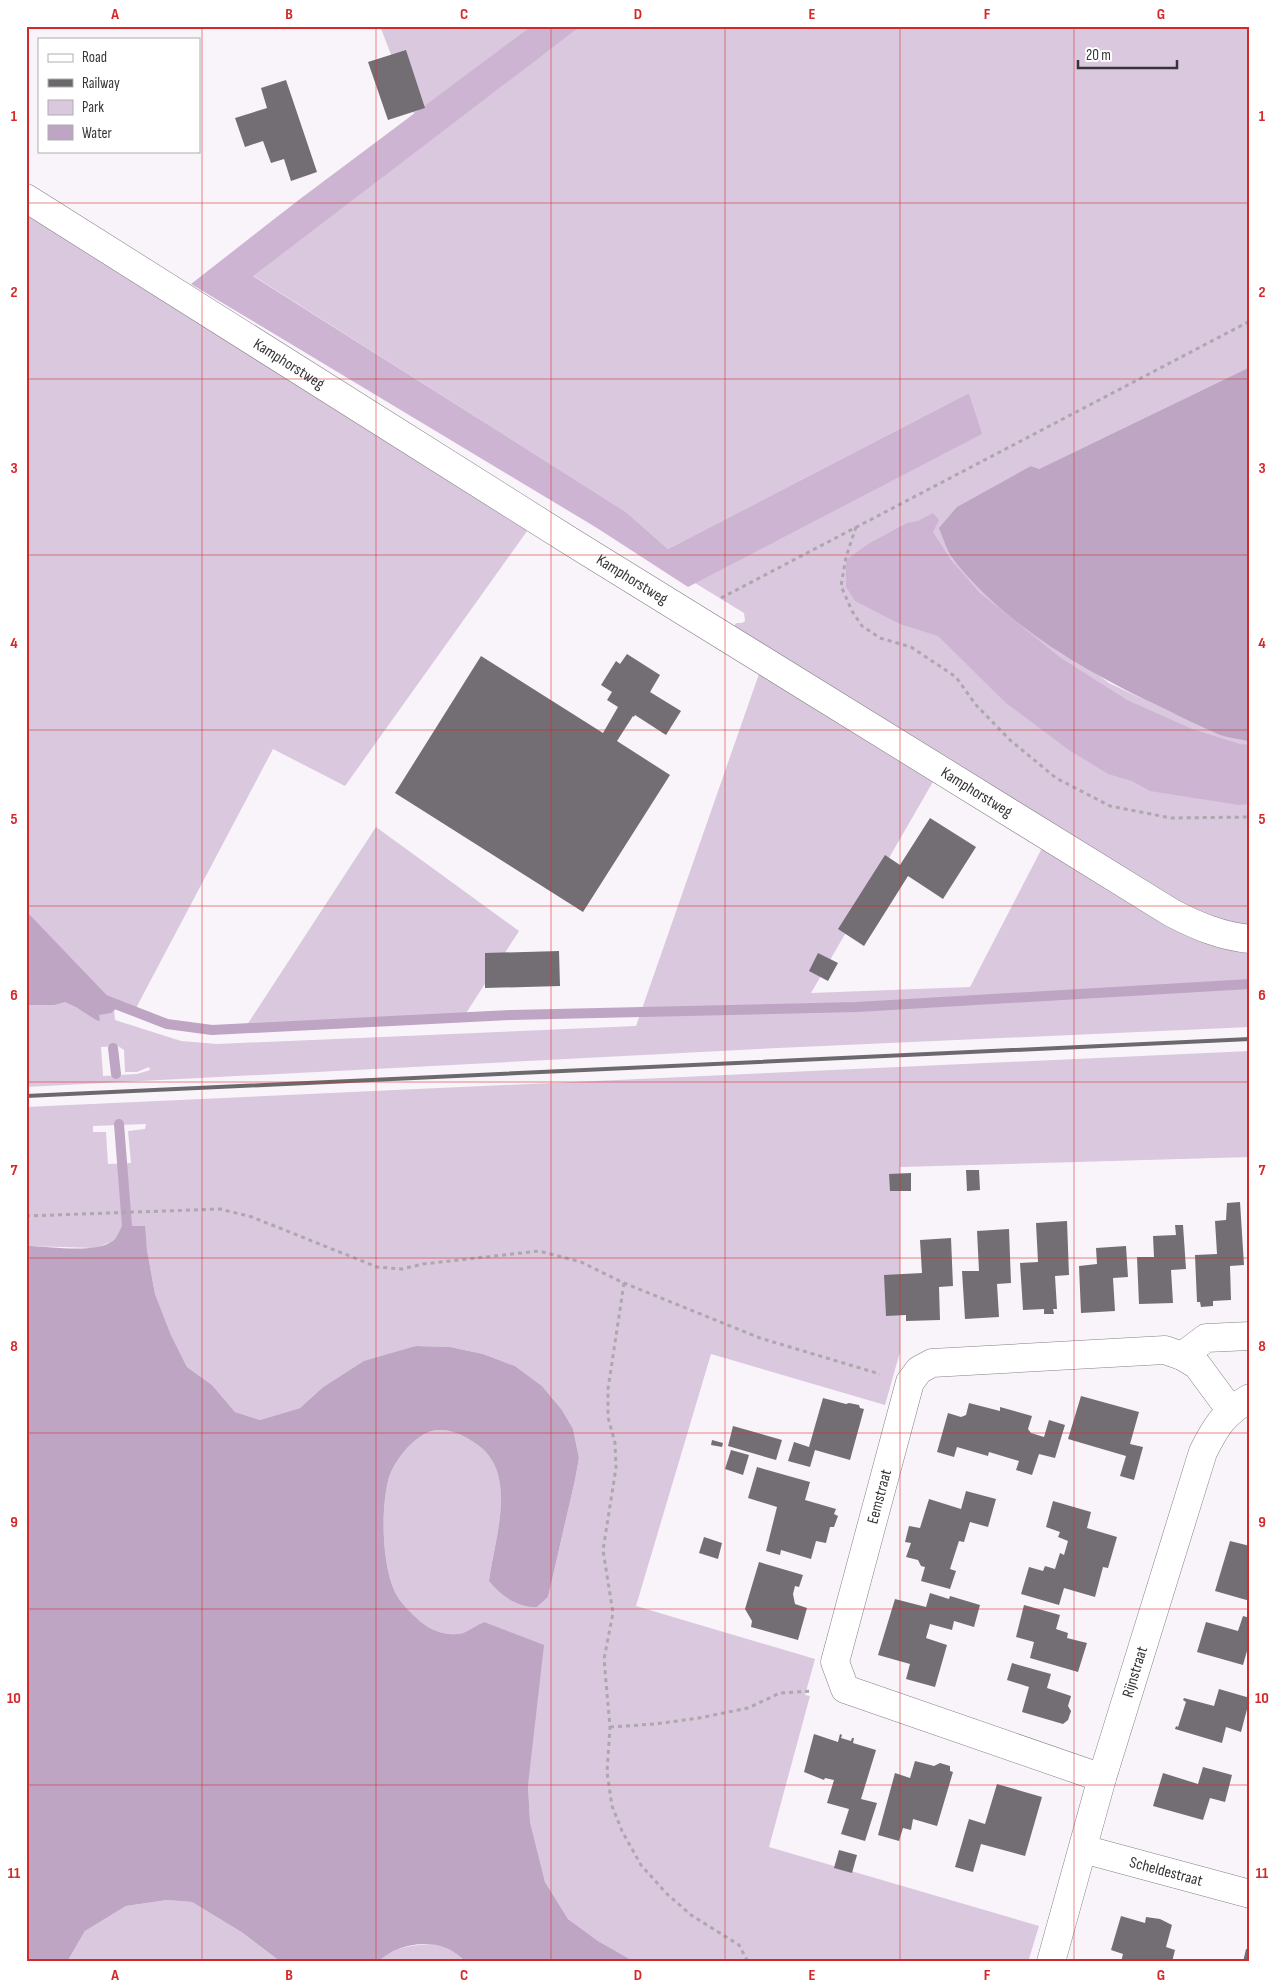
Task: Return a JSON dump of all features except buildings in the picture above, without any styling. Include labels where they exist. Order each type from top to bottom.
[{"type":"street","name":"Kamphorstweg","points":[[26,198],[570,541],[1172,913],[1201,928],[1228,936],[1250,939]]},
{"type":"street","points":[[1182,1356],[1206,1338],[1250,1336]]},
{"type":"street","points":[[910,1382],[918,1370],[932,1363],[1164,1350],[1182,1356],[1197,1365],[1240,1404]]},
{"type":"street","name":"Eemstraat","points":[[845,1690],[835,1662],[910,1382]]},
{"type":"street","name":"Rijnstraat","points":[[1051,1962],[1102,1778],[1203,1452],[1216,1427],[1240,1404]]},
{"type":"street","points":[[845,1690],[1102,1778]]},
{"type":"street","name":"Scheldestraat","points":[[1083,1849],[1250,1894]]},
{"type":"path","points":[[690,614],[1250,321]]},
{"type":"path","points":[[856,527],[846,557],[841,586],[862,626],[880,638],[912,647],[956,677],[976,705],[1010,740],[1056,778],[1110,806],[1171,818],[1250,817]]},
{"type":"path","points":[[26,1216],[220,1209],[252,1217],[377,1267],[402,1269],[423,1264],[539,1251],[581,1262],[624,1282],[760,1338],[910,1382]]},
{"type":"path","points":[[624,1282],[608,1389],[608,1417],[615,1443],[616,1468],[603,1550],[613,1613],[604,1659],[610,1727],[607,1772],[612,1806],[622,1831],[641,1865],[666,1893],[691,1915],[739,1945],[748,1962]]},
{"type":"path","points":[[610,1727],[655,1724],[699,1718],[748,1708],[780,1693],[845,1690]]},
{"type":"green space","points":[[380,26],[531,26],[414,114]]},
{"type":"green space","points":[[581,26],[1250,26],[1250,367],[1039,469],[1031,466],[952,558],[986,595],[1026,629],[1062,654],[1090,669],[1109,683],[1128,692],[1222,735],[1250,742],[1250,929],[1210,922],[733,628],[736,623],[745,621],[744,613],[695,583],[981,434],[969,393],[668,549],[626,512],[252,275]]},
{"type":"green space","points":[[26,214],[530,527],[345,786],[273,749],[136,1008],[113,998],[115,1020],[181,1041],[217,1044],[636,1026],[760,671],[934,780],[811,993],[970,987],[1042,848],[1250,948],[1250,1027],[778,1048],[26,1087]],"holes":[[[118,1046],[124,1050],[125,1072],[137,1072],[149,1067],[150,1070],[137,1074],[103,1076],[101,1047]]]},
{"type":"green space","points":[[376,827],[519,931],[461,1021],[243,1031]]},
{"type":"green space","points":[[1250,1051],[1250,1157],[900,1167],[900,1352],[885,1405],[711,1354],[636,1606],[815,1659],[805,1695],[810,1696],[769,1847],[1039,1926],[1028,1962],[635,1962],[598,1941],[568,1919],[545,1882],[530,1822],[528,1785],[484,1622],[463,1633],[446,1634],[421,1622],[402,1603],[394,1590],[387,1565],[384,1536],[384,1507],[388,1481],[394,1466],[404,1451],[417,1439],[432,1431],[455,1432],[466,1437],[489,1456],[497,1471],[501,1488],[499,1527],[489,1581],[537,1607],[548,1597],[579,1458],[573,1429],[562,1410],[542,1386],[515,1366],[483,1354],[450,1347],[416,1346],[322,1388],[300,1408],[260,1420],[235,1412],[212,1385],[187,1367],[171,1335],[155,1294],[144,1226],[117,1236],[111,1242],[95,1248],[26,1246],[26,1107]],"holes":[[[146,1124],[145,1129],[128,1131],[131,1163],[108,1164],[106,1132],[93,1132],[93,1126]]]},
{"type":"green space","points":[[167,1900],[192,1902],[243,1933],[281,1962],[67,1962],[85,1931],[126,1906]]},
{"type":"green space","points":[[432,1944],[452,1949],[465,1962],[378,1962],[396,1950],[410,1946]]},
{"type":"shaded area","points":[[531,26],[581,26],[253,276],[626,512],[668,549],[969,393],[982,434],[688,587],[597,528],[191,284],[300,199]]},
{"type":"shaded area","points":[[933,513],[939,520],[933,532],[951,560],[980,593],[1061,658],[1127,700],[1192,729],[1240,744],[1250,745],[1250,804],[1239,805],[1150,791],[1132,781],[1108,774],[1069,750],[1006,703],[938,636],[900,624],[855,601],[846,587],[846,560],[868,544],[907,523],[918,521]]},
{"type":"water","points":[[1250,367],[1250,742],[1220,735],[1136,695],[1078,664],[1050,646],[998,606],[974,584],[951,556],[939,528],[957,507],[1031,466],[1039,469]]},
{"type":"water","points":[[26,911],[118,1007],[111,1013],[99,1015],[100,1021],[65,1002],[54,1005],[26,1005]]},
{"type":"water","points":[[122,1226],[145,1226],[147,1250],[155,1294],[171,1335],[187,1367],[212,1385],[235,1412],[260,1420],[300,1408],[322,1388],[364,1361],[416,1346],[450,1347],[483,1354],[515,1366],[542,1386],[562,1410],[573,1429],[579,1458],[548,1597],[537,1607],[522,1605],[510,1600],[489,1581],[499,1527],[501,1488],[497,1471],[489,1456],[475,1443],[455,1432],[437,1430],[425,1434],[404,1451],[394,1466],[388,1481],[384,1507],[385,1551],[390,1579],[396,1594],[410,1612],[430,1628],[446,1634],[457,1634],[463,1633],[484,1622],[544,1645],[528,1785],[530,1822],[545,1882],[568,1919],[598,1941],[635,1962],[465,1962],[446,1948],[422,1944],[398,1949],[378,1962],[281,1962],[243,1933],[192,1902],[167,1900],[126,1906],[85,1931],[67,1962],[26,1962],[26,1246],[82,1249],[103,1246],[116,1237]]},
{"type":"waterway","points":[[105,1000],[167,1024],[212,1030],[511,1015],[857,1007],[1250,984]]},
{"type":"waterway","points":[[113,1048],[116,1074]]},
{"type":"waterway","points":[[119,1124],[127,1226]]},
{"type":"railway","points":[[26,1096],[1250,1039]]}]
